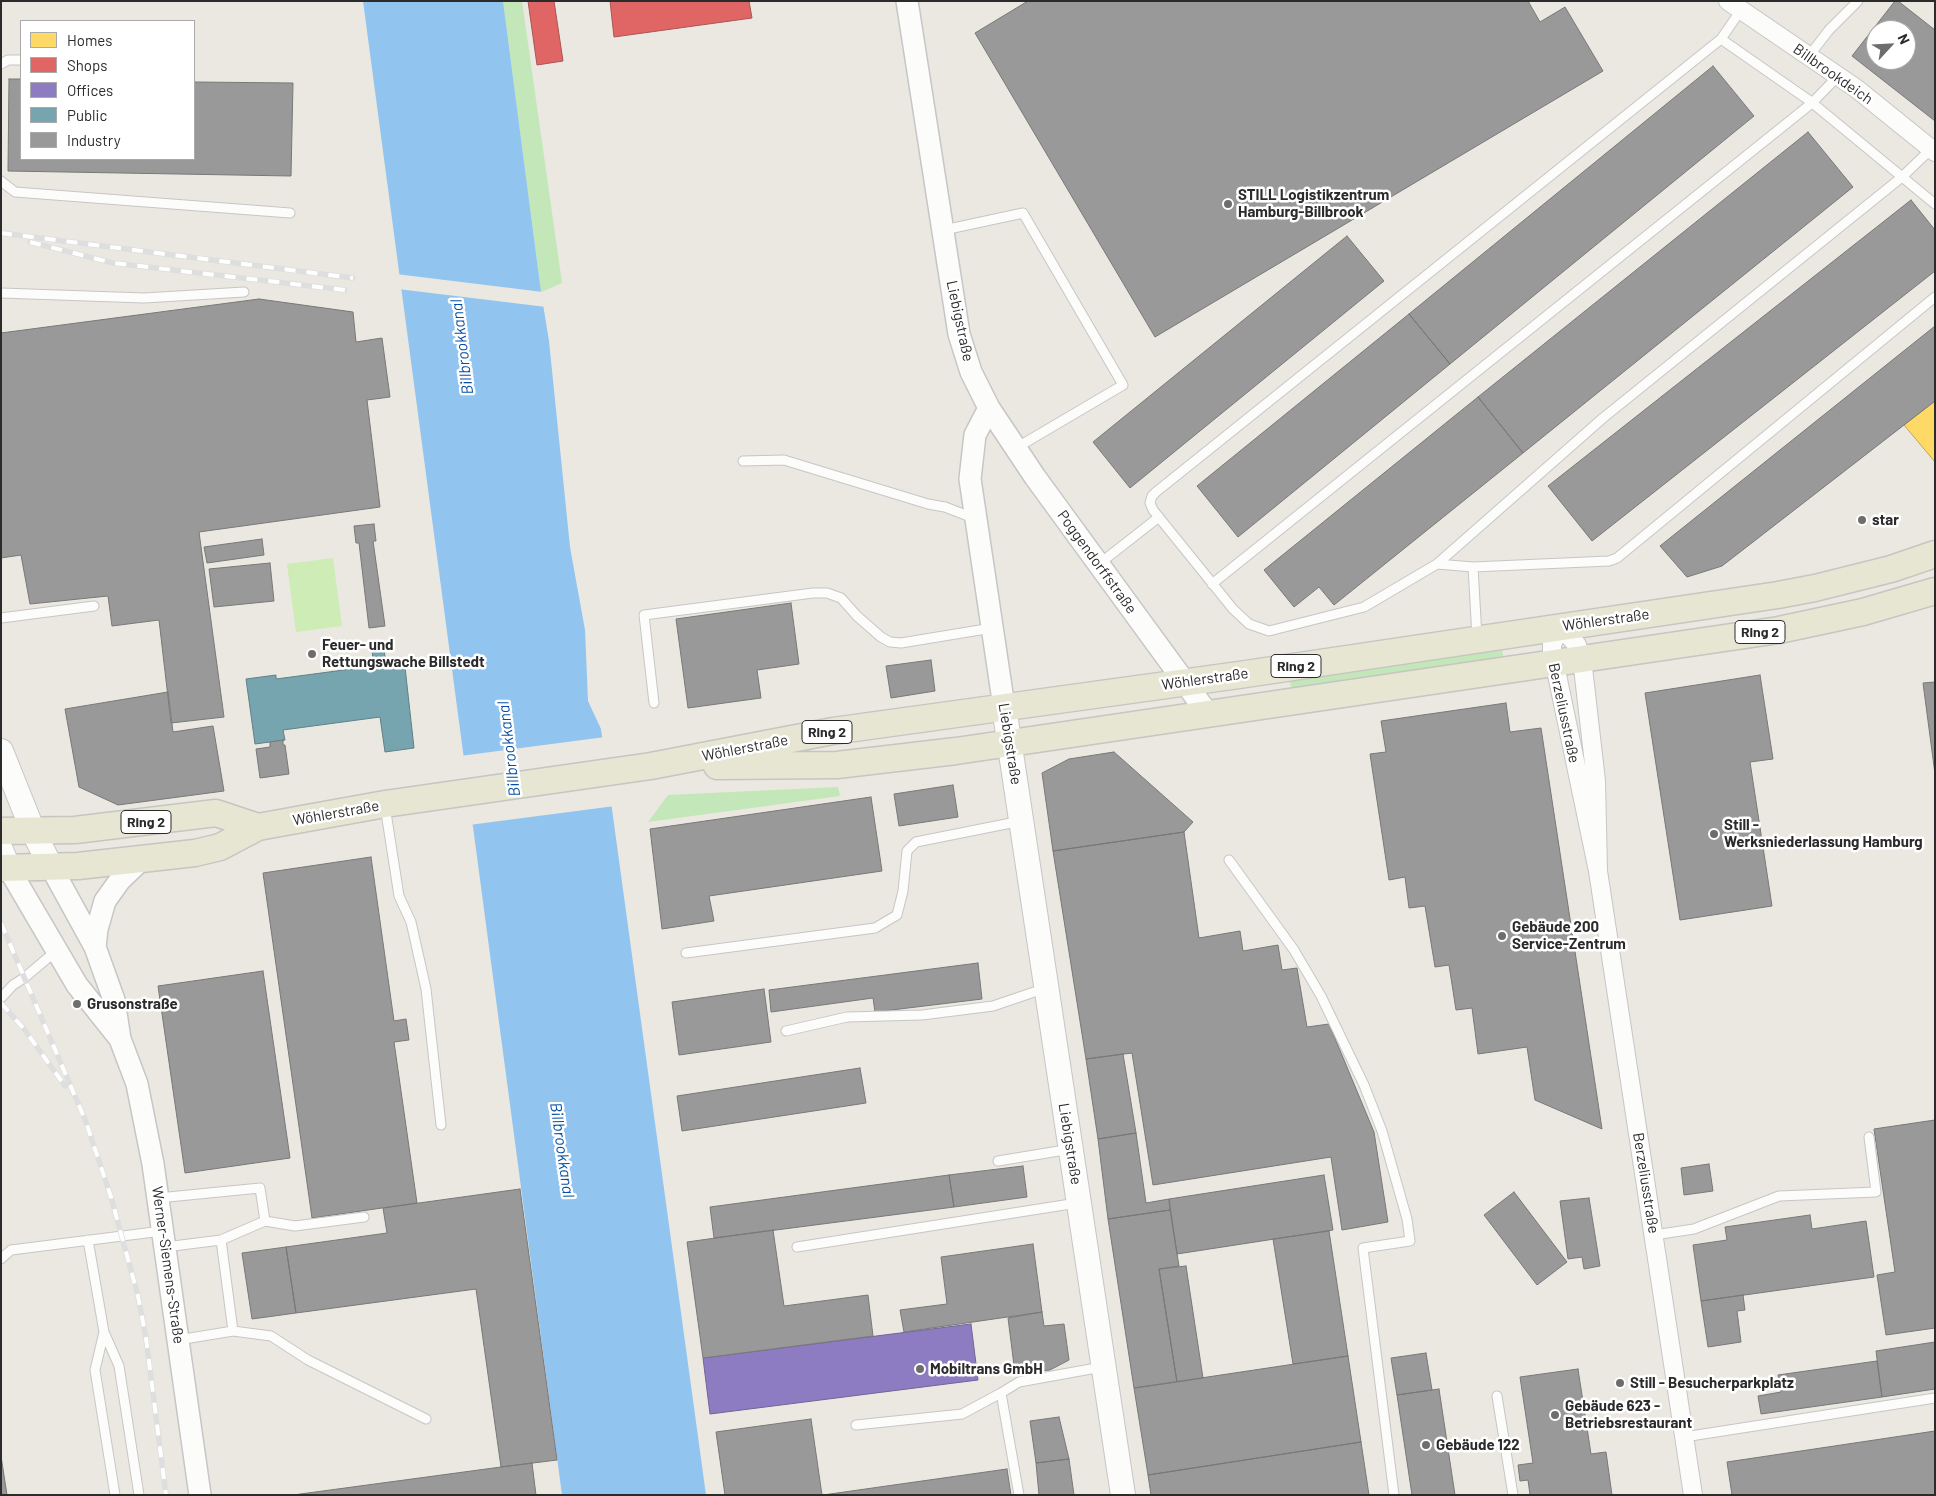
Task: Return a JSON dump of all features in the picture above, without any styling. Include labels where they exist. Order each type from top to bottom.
[{"type":"main road","name":"Wöhlerstraße","points":[[4,862],[51,868],[195,853],[220,847],[258,827],[384,804],[651,766],[833,731],[1185,682],[1815,588],[1891,569],[1935,554]]},
{"type":"main road","name":"Wöhlerstraße","points":[[651,766],[836,765],[1010,743],[1779,630],[1864,612],[1935,591]]},
{"type":"main road","name":"Liebigstraße","points":[[1004,707],[1123,1495]]},
{"type":"main road","points":[[1,751],[32,831],[51,868]]},
{"type":"main road","name":"Wöhlerstraße","points":[[32,831],[75,830],[216,813],[258,827]]},
{"type":"main road","name":"Ring 2","points":[[1,831],[32,831]]},
{"type":"street","name":"Liebigstraße","points":[[907,1],[959,334],[971,372],[989,408],[975,434],[970,479],[1004,707]]},
{"type":"street","name":"Billbrookdeich","points":[[1734,6],[1857,89],[1933,151]]},
{"type":"street","name":"Poggendorffstraße","points":[[989,408],[1208,714]]},
{"type":"street","name":"Berzeliusstraße","points":[[1598,871],[1596,781],[1582,659],[1577,645],[1561,627],[1552,644],[1554,663],[1598,871],[1693,1495]]},
{"type":"street","points":[[95,947],[100,916],[105,901],[120,880],[141,860]]},
{"type":"street","name":"Werner-Siemens-Straße","points":[[4,862],[85,998],[120,1039]]},
{"type":"street","name":"Werner-Siemens-Straße","points":[[51,868],[95,947],[114,1000],[120,1039],[137,1084],[154,1164],[200,1495]]},
{"type":"lane","points":[[1808,56],[1829,30],[1858,1]]},
{"type":"lane","points":[[1734,6],[1721,39],[1152,496],[1150,503],[1159,517],[1232,609],[1249,624],[1269,631],[1364,607],[1437,564],[1603,418],[1933,151]]},
{"type":"lane","points":[[1721,39],[1812,103],[1935,204]]},
{"type":"lane","points":[[1,64],[8,60],[20,60]]},
{"type":"lane","points":[[1212,584],[1812,103],[1838,76]]},
{"type":"lane","points":[[1,181],[15,192],[290,214]]},
{"type":"lane","points":[[943,231],[1022,213],[1123,385],[1016,448]]},
{"type":"lane","points":[[1,293],[144,298],[244,292]]},
{"type":"lane","points":[[1437,564],[1472,567],[1609,561],[1617,558],[1935,297]]},
{"type":"lane","points":[[743,460],[784,460],[928,504],[945,507],[976,519]]},
{"type":"lane","points":[[1099,564],[1159,517]]},
{"type":"lane","points":[[1472,567],[1478,639]]},
{"type":"lane","points":[[654,703],[644,615],[813,593],[827,593],[840,598],[881,638],[890,642],[901,643],[992,628]]},
{"type":"lane","points":[[1,618],[94,606]]},
{"type":"lane","points":[[384,804],[399,896],[411,922],[426,989],[441,1125]]},
{"type":"lane","points":[[686,953],[875,928],[897,915],[903,891],[907,851],[916,842],[1022,821]]},
{"type":"lane","points":[[1229,860],[1294,950],[1326,1005],[1364,1085],[1382,1131],[1407,1219],[1410,1241],[1363,1248],[1394,1495]]},
{"type":"lane","points":[[1,998],[13,985],[56,951]]},
{"type":"lane","points":[[786,1031],[847,1017],[922,1015],[993,1006],[1046,988]]},
{"type":"lane","points":[[1654,1236],[1694,1229],[1779,1196],[1876,1192],[1869,1138]]},
{"type":"lane","points":[[998,1161],[1071,1149]]},
{"type":"lane","points":[[158,1198],[260,1188],[265,1221]]},
{"type":"lane","points":[[797,1246],[1080,1203]]},
{"type":"lane","points":[[1,1259],[11,1250],[88,1240],[221,1240],[265,1221],[295,1226],[364,1218]]},
{"type":"lane","points":[[88,1240],[104,1332],[119,1366],[139,1495]]},
{"type":"lane","points":[[221,1240],[233,1331]]},
{"type":"lane","points":[[178,1340],[233,1331],[271,1336],[308,1360],[426,1419]]},
{"type":"lane","points":[[104,1332],[95,1370],[115,1495]]},
{"type":"lane","points":[[856,1424],[962,1414],[1001,1394],[1019,1382],[1104,1366]]},
{"type":"lane","points":[[1001,1394],[1019,1495]]},
{"type":"lane","points":[[1498,1396],[1513,1495]]},
{"type":"lane","points":[[1684,1437],[1935,1398]]},
{"type":"green space","points":[[503,1],[522,1],[562,283],[541,292]]},
{"type":"green space","points":[[333,558],[342,626],[296,632],[287,564]]},
{"type":"green space","points":[[1501,646],[1504,659],[1293,691],[1288,678]]},
{"type":"green space","points":[[838,787],[840,796],[648,822],[668,795]]},
{"type":"water","name":"Billbrookkanal","points":[[363,1],[503,1],[549,341],[570,547],[585,630],[588,701],[601,729],[706,1495],[562,1495]]},
{"type":"pier","points":[[396,274],[543,292],[546,307],[398,289]]},
{"type":"pier","points":[[605,737],[615,806],[469,825],[460,756]]},
{"type":"building: Homes","points":[[1935,401],[1935,462],[1904,425]]},
{"type":"building: Shops","points":[[528,1],[554,1],[563,61],[537,65]]},
{"type":"building: Shops","points":[[610,1],[749,1],[752,18],[614,37]]},
{"type":"building: Offices","points":[[971,1324],[978,1380],[710,1414],[703,1358]]},
{"type":"building: Public","points":[[384,650],[387,669],[405,667],[414,748],[385,752],[380,717],[283,730],[285,740],[255,744],[246,679],[276,675],[276,679],[374,666],[372,651]]},
{"type":"building: Industry","name":"STILL Logistikzentrum Hamburg-Billbrook","points":[[1028,1],[1528,1],[1540,22],[1565,7],[1603,71],[1155,337],[975,33]]},
{"type":"building: Industry","points":[[1895,1],[1898,1],[1935,30],[1935,121],[1870,70],[1916,70],[1916,20],[1880,20]]},
{"type":"building: Industry","points":[[1866,38],[1866,67],[1852,56]]},
{"type":"building: Industry","points":[[1713,66],[1754,116],[1450,364],[1409,314]]},
{"type":"building: Industry","points":[[9,79],[20,79],[20,160],[195,160],[195,82],[293,83],[291,176],[8,171]]},
{"type":"building: Industry","points":[[1808,132],[1853,187],[1523,453],[1478,397]]},
{"type":"building: Industry","points":[[1911,200],[1935,230],[1935,271],[1592,541],[1548,486]]},
{"type":"building: Industry","points":[[1347,236],[1384,281],[1130,488],[1093,442]]},
{"type":"building: Industry","points":[[259,299],[353,312],[356,342],[382,338],[390,397],[367,400],[380,507],[199,532],[224,717],[171,723],[159,620],[112,626],[108,596],[30,604],[21,555],[1,558],[1,333]]},
{"type":"building: Industry","points":[[1409,314],[1450,364],[1238,537],[1197,486]]},
{"type":"building: Industry","points":[[1935,326],[1935,401],[1722,566],[1687,577],[1660,546]]},
{"type":"building: Industry","points":[[1478,397],[1523,453],[1334,605],[1319,587],[1294,607],[1264,570]]},
{"type":"building: Industry","points":[[374,524],[376,541],[373,541],[385,626],[369,628],[359,543],[356,543],[354,526]]},
{"type":"building: Industry","points":[[262,539],[264,555],[207,563],[204,547]]},
{"type":"building: Industry","points":[[270,563],[274,601],[214,607],[209,569]]},
{"type":"building: Industry","points":[[791,603],[799,664],[757,670],[761,698],[688,708],[676,619]]},
{"type":"building: Industry","points":[[931,660],[935,691],[891,698],[886,666]]},
{"type":"building: Industry","name":"Still - Werksniederlassung Hamburg","points":[[1760,675],[1773,759],[1750,762],[1772,906],[1680,920],[1645,693]]},
{"type":"building: Industry","points":[[1935,682],[1935,774],[1923,683]]},
{"type":"building: Industry","points":[[168,692],[173,732],[213,726],[224,791],[118,805],[79,787],[65,709]]},
{"type":"building: Industry","name":"Gebäude 200 Service-Zentrum","points":[[1506,703],[1510,732],[1541,728],[1602,1129],[1535,1100],[1527,1047],[1478,1054],[1472,1008],[1456,1010],[1449,965],[1435,967],[1425,906],[1409,908],[1405,877],[1389,880],[1370,754],[1386,752],[1381,721]]},
{"type":"building: Industry","points":[[283,740],[289,774],[260,778],[256,749],[270,747],[270,742]]},
{"type":"building: Industry","points":[[1114,752],[1193,822],[1184,832],[1053,851],[1042,773],[1069,759]]},
{"type":"building: Industry","points":[[953,785],[958,817],[899,826],[894,794]]},
{"type":"building: Industry","points":[[871,797],[882,871],[709,896],[714,921],[662,929],[650,829]]},
{"type":"building: Industry","points":[[1184,832],[1199,938],[1240,931],[1243,951],[1278,945],[1282,970],[1297,968],[1307,1027],[1329,1024],[1374,1132],[1388,1222],[1342,1230],[1331,1157],[1153,1185],[1132,1053],[1086,1059],[1053,851]]},
{"type":"building: Industry","points":[[371,857],[394,1021],[406,1019],[409,1040],[394,1042],[417,1203],[312,1218],[263,873]]},
{"type":"building: Industry","points":[[978,963],[982,999],[875,1012],[873,998],[771,1012],[769,990]]},
{"type":"building: Industry","points":[[263,971],[290,1158],[185,1173],[158,986]]},
{"type":"building: Industry","points":[[764,989],[771,1042],[679,1055],[672,1002]]},
{"type":"building: Industry","points":[[1123,1054],[1136,1133],[1098,1139],[1086,1059]]},
{"type":"building: Industry","points":[[860,1068],[866,1103],[682,1131],[677,1096]]},
{"type":"building: Industry","points":[[1935,1120],[1935,1328],[1886,1335],[1877,1275],[1895,1272],[1874,1129]]},
{"type":"building: Industry","points":[[1136,1133],[1146,1203],[1169,1199],[1170,1210],[1108,1219],[1098,1139]]},
{"type":"building: Industry","points":[[1709,1164],[1713,1191],[1684,1195],[1681,1168]]},
{"type":"building: Industry","points":[[1023,1166],[1027,1197],[954,1207],[949,1175]]},
{"type":"building: Industry","points":[[949,1175],[954,1207],[714,1238],[710,1207]]},
{"type":"building: Industry","points":[[1324,1175],[1333,1230],[1177,1254],[1169,1199]]},
{"type":"building: Industry","points":[[520,1189],[557,1460],[501,1467],[476,1289],[296,1313],[286,1247],[387,1233],[383,1208]]},
{"type":"building: Industry","points":[[1514,1192],[1567,1262],[1537,1285],[1484,1215]]},
{"type":"building: Industry","points":[[1589,1198],[1600,1266],[1584,1269],[1582,1257],[1568,1259],[1560,1201]]},
{"type":"building: Industry","points":[[1170,1210],[1179,1266],[1159,1269],[1177,1382],[1134,1388],[1108,1219]]},
{"type":"building: Industry","points":[[1810,1215],[1812,1229],[1866,1221],[1874,1277],[1701,1301],[1693,1245],[1727,1240],[1725,1227]]},
{"type":"building: Industry","points":[[773,1230],[784,1306],[868,1295],[873,1336],[703,1358],[687,1242]]},
{"type":"building: Industry","points":[[1329,1231],[1348,1356],[1293,1364],[1273,1239]]},
{"type":"building: Industry","points":[[1033,1244],[1042,1312],[904,1332],[900,1310],[947,1304],[941,1257]]},
{"type":"building: Industry","points":[[286,1247],[296,1313],[252,1319],[242,1253]]},
{"type":"building: Industry","points":[[1186,1266],[1203,1378],[1177,1382],[1159,1269]]},
{"type":"building: Industry","points":[[1743,1295],[1745,1310],[1737,1311],[1741,1342],[1708,1347],[1701,1301]]},
{"type":"building: Industry","points":[[1042,1312],[1044,1326],[1064,1324],[1069,1360],[1050,1370],[1015,1373],[1008,1318]]},
{"type":"building: Industry","points":[[1935,1342],[1935,1389],[1882,1397],[1876,1351]]},
{"type":"building: Industry","points":[[1426,1353],[1432,1390],[1397,1395],[1391,1358]]},
{"type":"building: Industry","points":[[1348,1356],[1361,1442],[1148,1475],[1134,1388]]},
{"type":"building: Industry","points":[[1877,1361],[1882,1397],[1761,1414],[1758,1396],[1781,1392],[1778,1375]]},
{"type":"building: Industry","name":"Gebäude 623 - Betriebsrestaurant","points":[[1578,1369],[1591,1454],[1606,1452],[1612,1495],[1530,1495],[1528,1480],[1520,1481],[1518,1465],[1533,1463],[1520,1377]]},
{"type":"building: Industry","name":"Gebäude 122","points":[[1439,1389],[1455,1495],[1412,1495],[1397,1395]]},
{"type":"building: Industry","points":[[1059,1417],[1069,1459],[1036,1463],[1030,1421]]},
{"type":"building: Industry","points":[[811,1419],[822,1495],[725,1495],[716,1432]]},
{"type":"building: Industry","points":[[1935,1431],[1935,1495],[1732,1495],[1727,1462]]},
{"type":"building: Industry","points":[[1361,1442],[1369,1495],[1151,1495],[1148,1475]]},
{"type":"building: Industry","points":[[1,1456],[7,1495],[1,1495]]},
{"type":"building: Industry","points":[[1069,1459],[1074,1495],[1039,1495],[1036,1463]]},
{"type":"building: Industry","points":[[532,1463],[536,1495],[293,1495],[501,1467]]},
{"type":"building: Industry","points":[[1007,1469],[1011,1495],[823,1495]]},
{"type":"railway","points":[[1,233],[353,278]]},
{"type":"railway","points":[[30,242],[113,263],[345,290]]},
{"type":"railway","points":[[1,923],[86,1122],[111,1197],[138,1296],[146,1338],[166,1495]]},
{"type":"railway","points":[[1,1003],[24,1029],[65,1086]]},
{"type":"place","name":"STILL Logistikzentrum Hamburg-Billbrook","points":[[1228,204]]},
{"type":"place","name":"star","points":[[1862,520]]},
{"type":"place","name":"Feuer- und Rettungswache Billstedt","points":[[312,654]]},
{"type":"place","name":"Still - Werksniederlassung Hamburg","points":[[1714,834]]},
{"type":"place","name":"Gebäude 200 Service-Zentrum","points":[[1502,936]]},
{"type":"place","name":"Grusonstraße","points":[[77,1004]]},
{"type":"place","name":"Mobiltrans GmbH","points":[[920,1369]]},
{"type":"place","name":"Still - Besucherparkplatz","points":[[1620,1383]]},
{"type":"place","name":"Gebäude 623 - Betriebsrestaurant","points":[[1555,1415]]},
{"type":"place","name":"Gebäude 122","points":[[1426,1445]]}]
